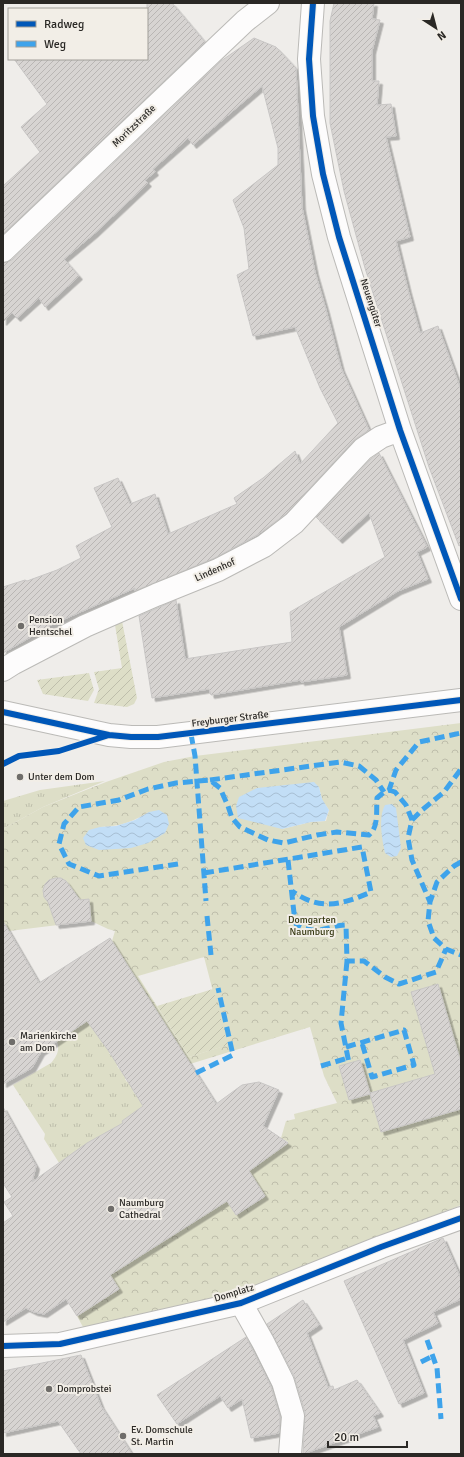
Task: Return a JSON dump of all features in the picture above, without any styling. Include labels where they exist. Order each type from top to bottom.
[{"type":"street","name":"Moritzstraße","points":[[3,251],[245,21],[268,3]]},
{"type":"street","name":"Neuengüter","points":[[313,3],[309,59],[313,116],[323,174],[339,237],[400,430],[461,599]]},
{"type":"street","name":"Lindenhof","points":[[3,670],[85,626],[156,594],[218,570],[264,546],[294,523],[363,449],[381,437],[400,430]]},
{"type":"street","name":"Freyburger Straße","points":[[3,712],[109,735],[158,737],[461,700]]},
{"type":"street","name":"Domplatz","points":[[3,1346],[60,1344],[241,1303],[381,1247],[461,1218]]},
{"type":"street","points":[[241,1303],[283,1382],[292,1416],[290,1454]]},
{"type":"green space","points":[[122,621],[137,698],[134,704],[127,707],[94,703],[99,689],[94,672],[122,668],[115,625]]},
{"type":"green space","points":[[89,673],[94,690],[88,701],[43,694],[37,680]]},
{"type":"green space","name":"Domgarten Naumburg","points":[[461,723],[461,1205],[237,1296],[83,1327],[77,1316],[119,1289],[110,1275],[227,1201],[236,1215],[265,1197],[243,1162],[260,1163],[263,1161],[277,1140],[286,1145],[288,1142],[281,1138],[286,1121],[295,1119],[294,1114],[337,1103],[324,1076],[310,1027],[190,1064],[112,941],[115,931],[91,921],[9,931],[3,934],[3,829],[43,807],[106,782],[164,762],[195,756]],"holes":[[[319,787],[322,800],[329,810],[326,821],[311,822],[282,829]],[[149,812],[99,850],[100,827],[114,826]],[[204,957],[227,1045],[189,1057],[138,976]]]},
{"type":"green space","points":[[105,781],[43,807],[3,829],[3,801],[40,790]]},
{"type":"green space","points":[[213,989],[228,1045],[189,1057],[157,1006]]},
{"type":"green space","points":[[90,1016],[112,1051],[109,1053],[111,1056],[114,1054],[120,1063],[117,1066],[119,1069],[122,1067],[128,1077],[125,1079],[127,1082],[130,1080],[136,1089],[133,1091],[135,1094],[138,1092],[149,1110],[116,1131],[113,1128],[111,1130],[113,1133],[65,1163],[63,1160],[60,1162],[62,1165],[61,1166],[44,1139],[45,1134],[13,1085],[51,1063],[57,1053],[57,1041],[72,1031],[79,1022],[81,1025],[84,1024],[82,1021]]},
{"type":"water","points":[[314,782],[319,787],[322,799],[329,810],[325,821],[311,822],[282,829],[238,818],[236,806],[239,797],[257,788]]},
{"type":"water","points":[[392,804],[396,808],[401,848],[397,856],[391,857],[385,853],[381,822],[385,805]]},
{"type":"water","points":[[159,810],[167,815],[169,824],[165,833],[148,843],[131,848],[99,850],[86,845],[83,838],[89,830],[100,827],[116,826],[135,820],[149,812]]},
{"type":"building","points":[[147,3],[172,3],[205,42],[3,234],[3,186],[40,152],[21,127],[47,104],[15,60],[148,60]]},
{"type":"building","points":[[334,3],[374,3],[372,19],[380,20],[372,51],[372,81],[379,81],[377,105],[391,104],[396,136],[386,137],[410,237],[396,241],[420,333],[438,326],[461,390],[461,545],[459,546],[429,467],[365,268],[344,191],[330,123],[330,21]]},
{"type":"building","points":[[254,38],[276,47],[296,68],[302,207],[315,272],[341,368],[369,430],[354,440],[286,514],[257,535],[215,558],[135,591],[135,588],[53,624],[3,653],[3,587],[25,580],[27,581],[57,570],[81,558],[76,546],[112,527],[94,488],[118,478],[130,504],[155,494],[168,534],[237,504],[234,498],[263,478],[295,451],[300,464],[338,423],[320,388],[295,327],[253,336],[237,275],[249,269],[244,228],[233,200],[278,165],[278,148],[262,86],[193,145],[188,138],[153,169],[155,172],[145,180],[148,183],[95,233],[64,259],[79,276],[45,307],[39,298],[17,318],[12,313],[3,322],[3,263],[12,260],[221,61]]},
{"type":"building","points":[[379,453],[427,547],[417,552],[428,579],[398,591],[339,627],[347,675],[301,682],[301,680],[211,695],[209,689],[152,698],[139,616],[176,600],[185,659],[292,642],[290,612],[385,557],[369,513],[339,540],[316,517],[371,459]]},
{"type":"building","points":[[61,878],[66,881],[80,900],[89,899],[91,921],[56,925],[48,902],[44,897],[43,890],[45,884],[49,880]]},
{"type":"building","name":"Naumburg Cathedral","points":[[3,921],[39,983],[110,938],[216,1104],[242,1085],[259,1082],[279,1090],[263,1126],[288,1143],[249,1171],[265,1196],[236,1215],[227,1201],[110,1275],[119,1289],[77,1316],[66,1299],[44,1314],[34,1312],[26,1308],[3,1322],[3,1223],[13,1216],[4,1202],[12,1197],[3,1183],[3,1107],[36,1166],[32,1182],[87,1143],[123,1123],[122,1121],[143,1106],[110,1053],[87,1021],[41,1052],[32,1068],[3,1084]]},
{"type":"building","points":[[438,984],[461,1063],[461,1109],[381,1132],[370,1094],[349,1100],[339,1066],[360,1060],[370,1093],[435,1074],[411,992]]},
{"type":"building","points":[[443,1238],[461,1279],[461,1299],[433,1312],[438,1323],[403,1340],[424,1393],[399,1404],[344,1281]]},
{"type":"building","points":[[303,1300],[319,1325],[307,1333],[328,1387],[333,1386],[334,1390],[357,1380],[380,1413],[373,1416],[378,1427],[303,1454],[305,1412],[294,1376],[267,1324]]},
{"type":"building","points":[[246,1337],[271,1387],[280,1417],[279,1433],[251,1438],[242,1399],[228,1408],[220,1396],[177,1424],[157,1395]]},
{"type":"building","name":"Domprobstei","points":[[81,1355],[101,1406],[132,1454],[81,1454],[58,1421],[3,1433],[3,1371]]},
{"type":"marked path","points":[[178,864],[99,876],[69,864],[59,844],[64,824],[79,807],[119,800],[148,789],[176,783],[210,780],[220,788],[232,818],[240,827],[268,840],[284,843],[337,832],[369,835],[376,823],[377,798],[389,790],[396,770],[419,742],[461,733]]},
{"type":"marked path","points":[[191,734],[195,756],[206,901]]},
{"type":"marked path","points":[[210,780],[340,762],[359,766],[376,780],[384,792]]},
{"type":"marked path","points":[[412,820],[444,792],[461,769]]},
{"type":"marked path","points":[[389,790],[395,792],[406,805],[412,820],[408,838],[412,860],[430,902]]},
{"type":"marked path","points":[[204,873],[362,847],[371,892],[340,903],[321,904],[302,897],[292,891]]},
{"type":"marked path","points":[[288,860],[296,924],[311,930],[321,930],[346,925],[347,961],[364,961],[385,977],[399,984],[436,972],[446,949]]},
{"type":"marked path","points":[[461,862],[454,866],[437,882],[430,902],[428,921],[434,938],[446,949],[461,955]]},
{"type":"marked path","points":[[207,916],[211,955]]},
{"type":"marked path","points":[[347,961],[341,1023],[349,1063]]},
{"type":"marked path","points":[[196,1073],[233,1055],[218,988]]},
{"type":"marked path","points":[[346,1047],[404,1030],[414,1065],[372,1077],[362,1043]]},
{"type":"marked path","points":[[321,1066],[348,1058]]},
{"type":"marked path","points":[[427,1340],[437,1368],[441,1419]]},
{"type":"marked path","points":[[421,1362],[433,1356]]},
{"type":"cycle path","points":[[313,3],[309,59],[313,116],[323,174],[339,237],[400,430],[461,599]]},
{"type":"cycle path","points":[[3,712],[109,735],[158,737],[461,700]]},
{"type":"cycle path","points":[[3,764],[19,756],[59,751],[109,735]]},
{"type":"cycle path","points":[[3,1346],[60,1344],[241,1303],[381,1247],[461,1218]]},
{"type":"place","name":"Pension Hentschel","points":[[21,626]]},
{"type":"place","name":"Unter dem Dom","points":[[20,777]]},
{"type":"place","name":"Marienkirche am Dom","points":[[12,1042]]},
{"type":"place","name":"Naumburg Cathedral","points":[[111,1209]]},
{"type":"place","name":"Domprobstei","points":[[49,1389]]},
{"type":"place","name":"Ev. Domschule St. Martin","points":[[123,1436]]}]
